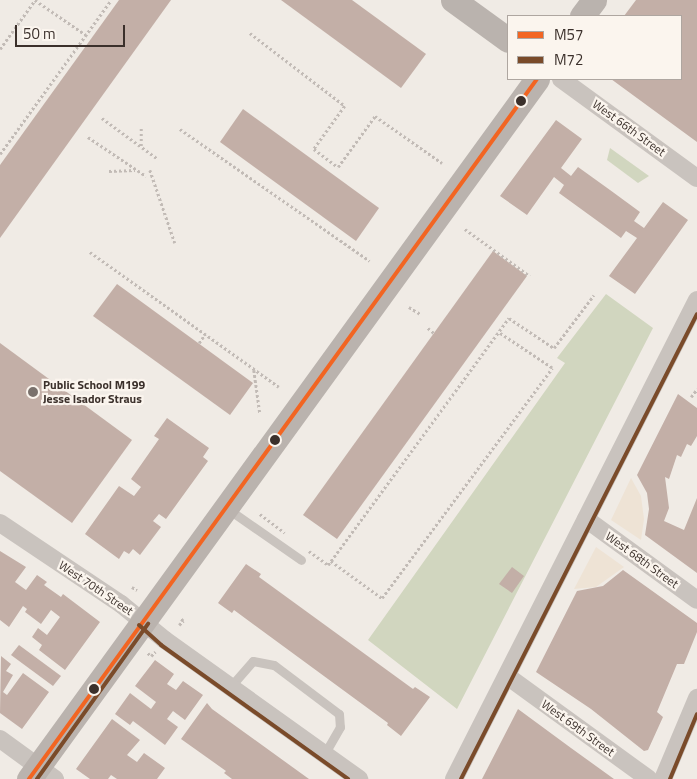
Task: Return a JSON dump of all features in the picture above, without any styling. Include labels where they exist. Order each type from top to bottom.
[{"type":"main road","points":[[453,0],[507,39]]},
{"type":"main road","points":[[583,15],[594,0]]},
{"type":"main road","points":[[40,775],[143,620],[536,80]]},
{"type":"street","name":"West 66th Street","points":[[562,80],[697,178]]},
{"type":"street","points":[[454,779],[697,300]]},
{"type":"street","name":"West 68th Street","points":[[586,519],[697,600]]},
{"type":"street","name":"West 70th Street","points":[[0,523],[143,620],[165,640],[359,779]]},
{"type":"street","name":"West 69th Street","points":[[507,676],[649,779]]},
{"type":"street","points":[[663,779],[697,698]]},
{"type":"street","points":[[0,739],[40,775]]},
{"type":"lane","points":[[226,507],[301,560]]},
{"type":"lane","points":[[231,686],[253,661],[265,661],[282,670],[339,714],[340,727],[325,753]]},
{"type":"path","points":[[0,48],[35,0],[86,35]]},
{"type":"path","points":[[0,154],[111,0]]},
{"type":"path","points":[[250,32],[345,106],[314,149],[338,166],[375,116],[442,163]]},
{"type":"path","points":[[102,118],[158,159]]},
{"type":"path","points":[[141,126],[141,146]]},
{"type":"path","points":[[180,129],[370,261]]},
{"type":"path","points":[[88,137],[146,176]]},
{"type":"path","points":[[109,171],[137,170]]},
{"type":"path","points":[[150,170],[175,243]]},
{"type":"path","points":[[464,230],[530,276]]},
{"type":"path","points":[[90,252],[279,387]]},
{"type":"path","points":[[305,548],[328,565],[509,318],[554,348],[594,295]]},
{"type":"path","points":[[409,307],[420,314]]},
{"type":"path","points":[[428,328],[434,333]]},
{"type":"path","points":[[331,561],[382,598],[552,368],[498,332]]},
{"type":"path","points":[[198,343],[205,334]]},
{"type":"path","points":[[254,370],[260,413]]},
{"type":"path","points":[[691,397],[697,389]]},
{"type":"path","points":[[260,514],[290,537]]},
{"type":"path","points":[[132,587],[137,590]]},
{"type":"path","points":[[179,625],[183,621],[180,619]]},
{"type":"path","points":[[148,653],[152,656],[155,652]]},
{"type":"green space","points":[[610,148],[649,176],[638,183],[607,160]]},
{"type":"green space","points":[[606,294],[653,328],[457,709],[368,640],[565,363],[557,358]]},
{"type":"shaded area","points":[[631,478],[641,496],[644,519],[641,540],[611,520]]},
{"type":"shaded area","points":[[596,547],[624,567],[596,587],[574,589]]},
{"type":"building","points":[[119,0],[171,0],[0,238],[0,165]]},
{"type":"building","points":[[281,0],[352,0],[426,54],[401,88]]},
{"type":"building","points":[[636,0],[697,0],[697,142],[612,80],[682,80],[682,15],[625,15]]},
{"type":"building","points":[[243,109],[379,208],[356,241],[220,142]]},
{"type":"building","points":[[556,120],[582,139],[561,168],[571,176],[578,167],[640,212],[634,221],[644,228],[663,202],[688,220],[635,294],[609,276],[637,238],[626,231],[621,238],[559,193],[564,185],[554,177],[527,215],[500,196]]},
{"type":"building","points":[[493,251],[527,276],[337,539],[303,515]]},
{"type":"building","points":[[117,284],[253,383],[230,415],[93,316]]},
{"type":"building","name":"Public School M199 Jesse Isador Straus","points":[[0,343],[132,440],[72,523],[0,471]]},
{"type":"building","points":[[678,394],[697,408],[697,436],[691,446],[687,444],[681,457],[677,455],[669,479],[665,477],[669,508],[664,521],[684,530],[697,498],[697,573],[645,535],[649,509],[647,493],[637,475]]},
{"type":"building","points":[[167,418],[209,448],[203,457],[208,461],[166,519],[159,514],[153,521],[161,527],[140,555],[133,549],[129,554],[124,551],[119,559],[85,534],[119,486],[134,496],[141,487],[131,479],[159,439],[154,436]]},
{"type":"building","points":[[0,551],[26,567],[15,582],[26,590],[37,575],[47,582],[44,585],[61,597],[63,594],[100,622],[65,670],[39,650],[42,645],[32,637],[38,628],[47,635],[60,617],[51,610],[41,624],[25,612],[27,609],[23,606],[9,627],[0,620]]},
{"type":"building","points":[[246,564],[261,574],[259,577],[413,689],[415,687],[430,697],[401,736],[387,725],[388,723],[234,610],[232,613],[218,603]]},
{"type":"building","points":[[512,567],[524,576],[512,593],[499,584]]},
{"type":"building","points":[[623,570],[697,623],[697,632],[684,664],[677,664],[657,712],[663,717],[648,750],[644,751],[591,709],[536,672],[577,591],[603,586]]},
{"type":"building","points":[[19,645],[61,676],[53,686],[11,655]]},
{"type":"building","points":[[1,656],[11,664],[6,671],[13,675],[3,692],[7,695],[23,673],[49,692],[22,729],[0,713]]},
{"type":"building","points":[[155,660],[174,674],[167,684],[176,690],[183,681],[203,695],[185,720],[173,711],[167,719],[178,727],[165,745],[133,721],[130,725],[115,714],[130,693],[151,709],[156,702],[135,686]]},
{"type":"building","points":[[207,703],[212,709],[309,779],[232,779],[224,773],[226,771],[181,739]]},
{"type":"building","points":[[518,709],[571,748],[614,779],[482,779]]},
{"type":"building","points":[[112,719],[140,740],[127,755],[137,762],[144,753],[165,768],[157,779],[117,779],[111,775],[108,779],[90,779],[76,769]]},
{"type":"transit line","name":"M57","points":[[29,779],[536,80]]},
{"type":"transit line","name":"M72","points":[[461,779],[697,314]]},
{"type":"transit line","name":"M72","points":[[37,779],[148,624]]},
{"type":"transit line","name":"M72","points":[[139,625],[161,645],[348,779]]},
{"type":"transit line","name":"M72","points":[[670,779],[697,714]]},
{"type":"place","name":"Public School M199 Jesse Isador Straus","points":[[33,392]]}]
